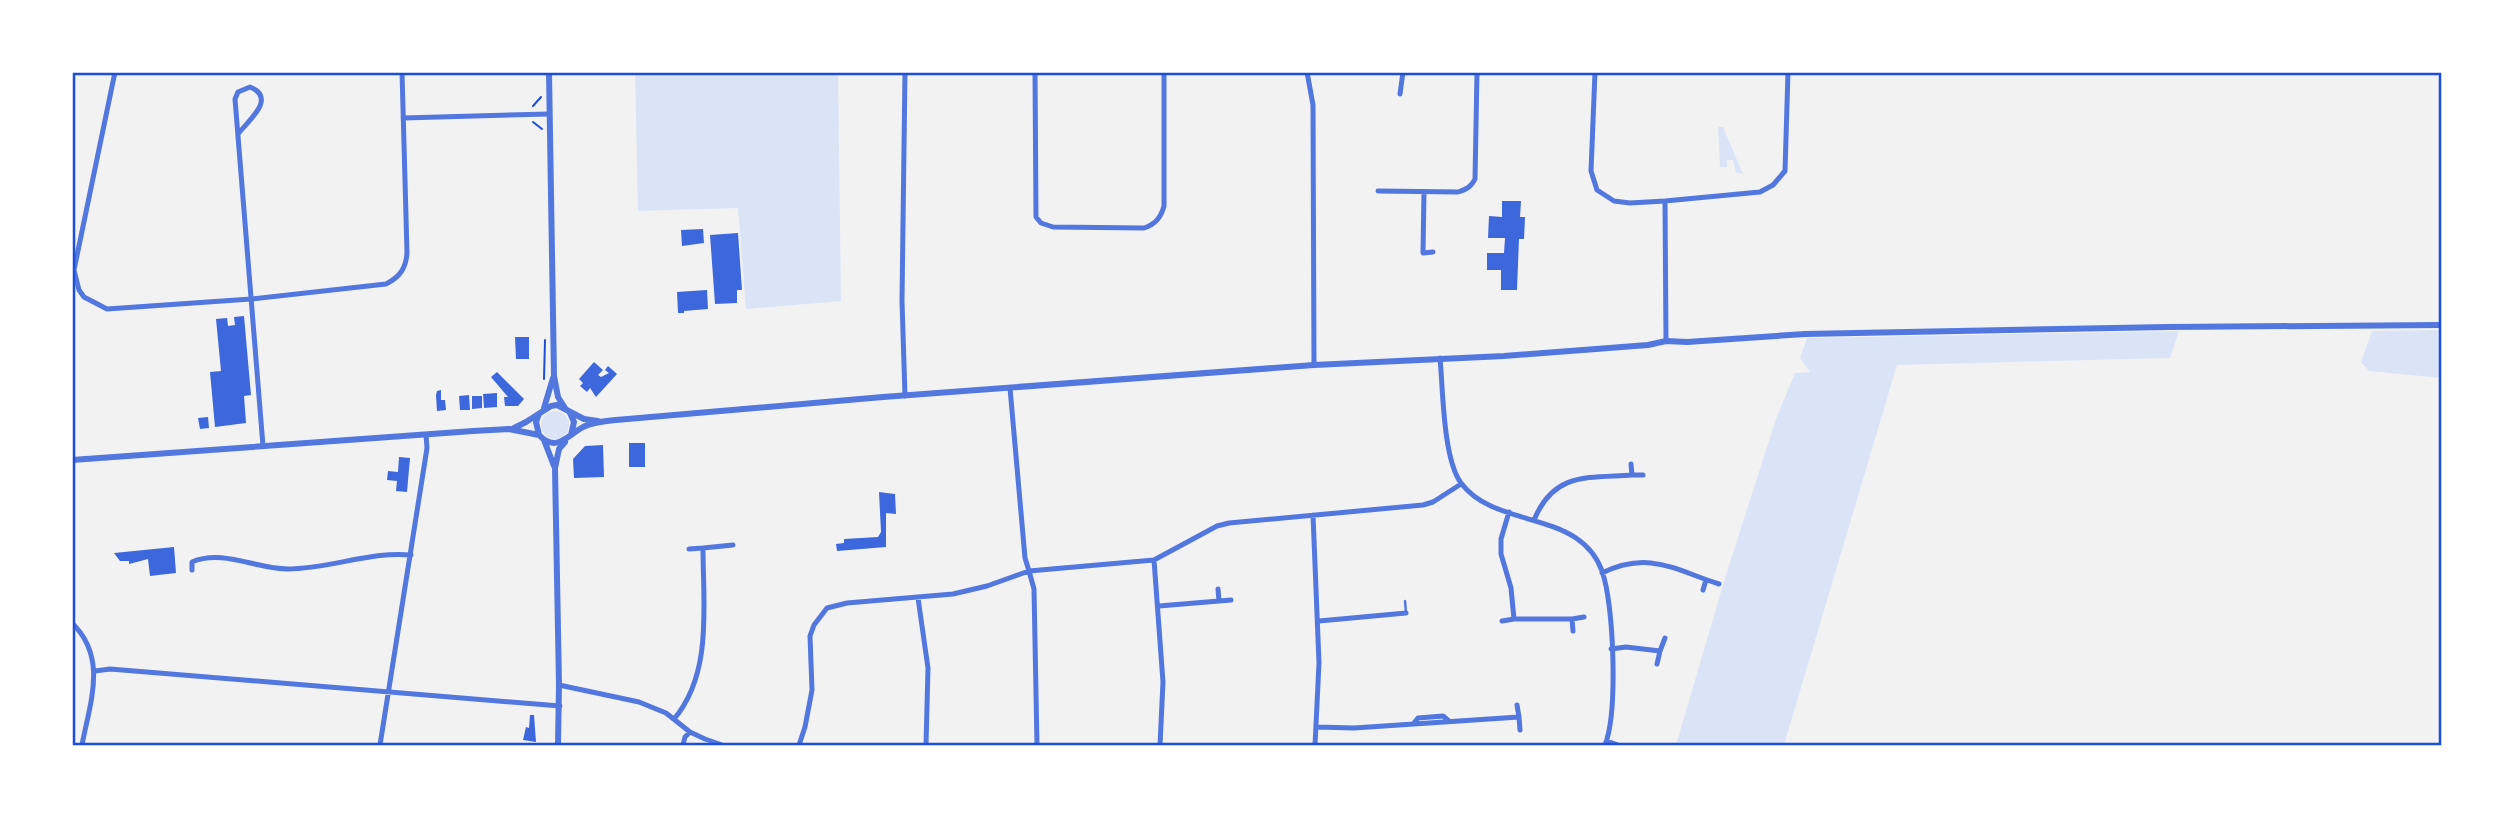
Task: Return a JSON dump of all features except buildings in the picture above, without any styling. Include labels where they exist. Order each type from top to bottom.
[{"type":"street","points":[[115,72],[74,270],[79,290],[92,303],[107,309],[251,299],[387,284],[395,280],[406,264],[407,253],[402,72]]},
{"type":"street","points":[[549,72],[554,376],[558,397],[574,422],[568,438],[559,449],[555,468],[560,706],[558,745]]},
{"type":"street","points":[[905,72],[902,301],[905,396]]},
{"type":"street","points":[[1035,72],[1036,217],[1041,223],[1053,227],[1144,228],[1156,221],[1162,214],[1164,205],[1164,72]]},
{"type":"street","points":[[1307,72],[1312,105],[1314,365]]},
{"type":"street","points":[[1400,94],[1403,72]]},
{"type":"street","points":[[1378,191],[1458,192],[1468,189],[1475,179],[1477,72]]},
{"type":"street","points":[[1595,72],[1591,172],[1597,190],[1614,201],[1630,204],[1760,192],[1773,186],[1785,171],[1788,72]]},
{"type":"street","points":[[238,134],[261,107],[263,100],[261,94],[250,87],[238,92],[234,99],[263,446]]},
{"type":"street","points":[[403,118],[549,114]]},
{"type":"street","points":[[1424,192],[1423,253],[1433,252]]},
{"type":"street","points":[[1665,201],[1666,341]]},
{"type":"street","points":[[72,460],[509,429],[559,443],[584,427],[603,422],[1314,365],[1554,353],[1666,341],[1805,334],[2442,325]]},
{"type":"street","points":[[1440,358],[1449,450],[1452,466],[1461,484],[1486,503],[1576,538],[1588,548],[1602,572],[1614,700],[1606,743],[1618,745]]},
{"type":"street","points":[[554,376],[536,422],[555,468]]},
{"type":"street","points":[[1010,388],[1025,558],[1034,589],[1037,745]]},
{"type":"street","points":[[509,429],[557,405],[584,419],[603,422]]},
{"type":"street","points":[[380,745],[427,448],[426,435]]},
{"type":"street","points":[[1631,464],[1632,475]]},
{"type":"street","points":[[1534,520],[1547,496],[1562,484],[1575,479],[1643,475]]},
{"type":"street","points":[[799,745],[811,698],[810,636],[827,608],[847,603],[953,594],[1029,571],[1154,560],[1217,526],[1229,523],[1423,505],[1461,484]]},
{"type":"street","points":[[1509,512],[1501,554],[1511,588],[1514,619]]},
{"type":"street","points":[[1312,515],[1319,621],[1315,745]]},
{"type":"street","points":[[690,549],[733,545]]},
{"type":"street","points":[[674,719],[684,706],[703,655],[703,548]]},
{"type":"street","points":[[184,561],[216,557],[260,567],[289,569],[365,559],[383,554],[411,555]]},
{"type":"street","points":[[1154,560],[1163,682],[1160,745]]},
{"type":"street","points":[[1602,572],[1615,566],[1643,561],[1720,584]]},
{"type":"street","points":[[192,562],[192,570]]},
{"type":"street","points":[[1703,590],[1706,580]]},
{"type":"street","points":[[1218,589],[1219,601]]},
{"type":"street","points":[[918,598],[928,668],[926,745]]},
{"type":"street","points":[[1159,606],[1231,600]]},
{"type":"street","points":[[1319,621],[1406,613]]},
{"type":"street","points":[[1502,621],[1584,617]]},
{"type":"street","points":[[1572,619],[1573,631]]},
{"type":"street","points":[[72,624],[83,634],[90,648],[94,671],[82,745]]},
{"type":"street","points":[[1657,664],[1665,638]]},
{"type":"street","points":[[1611,649],[1649,648],[1660,651]]},
{"type":"street","points":[[94,671],[110,669],[560,706]]},
{"type":"street","points":[[559,685],[639,702],[674,719],[690,732],[722,745]]},
{"type":"street","points":[[1517,705],[1520,730]]},
{"type":"street","points":[[1316,727],[1413,724],[1418,718],[1443,716],[1449,722],[1519,717]]},
{"type":"street","points":[[683,745],[690,732]]},
{"type":"lane","points":[[1405,601],[1406,613]]},
{"type":"shaded area","points":[[635,72],[838,72],[841,301],[746,309],[738,208],[638,211]]},
{"type":"shaded area","points":[[1718,127],[1723,127],[1743,174],[1736,173],[1733,160],[1727,160],[1727,167],[1720,167]]},
{"type":"shaded area","points":[[2442,330],[2442,378],[2369,371],[2361,362],[2372,331]]},
{"type":"shaded area","points":[[2179,331],[2170,358],[1897,365],[1784,745],[1676,745],[1725,578],[1776,419],[1795,373],[1810,372],[1800,358],[1807,338]]},
{"type":"shaded area","points":[[555,411],[565,415],[569,425],[565,435],[555,439],[545,435],[541,425],[545,415]]}]
